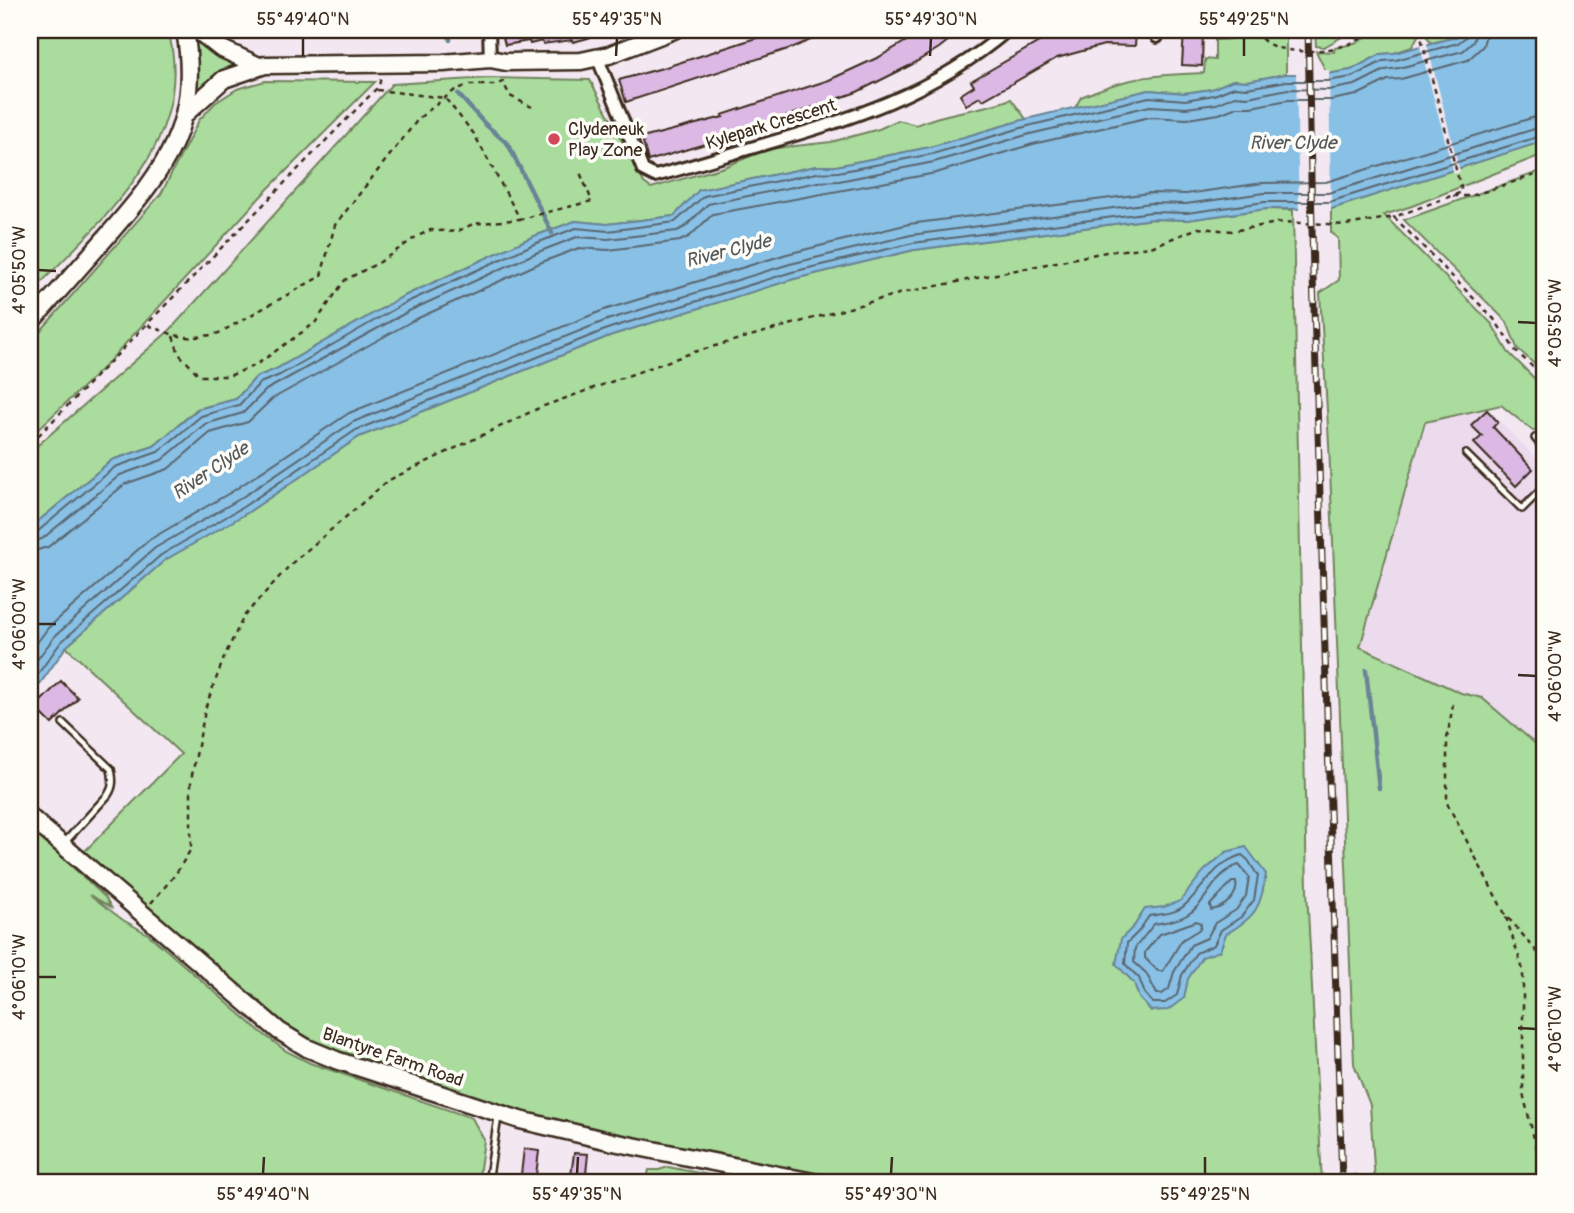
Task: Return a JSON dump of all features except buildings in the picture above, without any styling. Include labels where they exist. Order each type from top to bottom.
[{"type":"main road","points":[[30,323],[153,182],[169,155],[185,114],[189,67],[185,30]]},
{"type":"main road","points":[[197,30],[220,48],[259,66]]},
{"type":"main road","points":[[185,114],[224,79],[259,66],[431,64],[490,60],[558,62],[598,59],[674,30]]},
{"type":"main road","name":"Blantyre Farm Road","points":[[30,817],[279,1031],[299,1044],[336,1060],[498,1113],[570,1133],[818,1183]]},
{"type":"street","points":[[489,30],[490,60]]},
{"type":"street","name":"Kylepark Crescent","points":[[598,59],[643,170],[655,176],[882,107],[949,74],[1008,30]]},
{"type":"lane","points":[[1535,438],[1544,449]]},
{"type":"lane","points":[[1466,454],[1522,509],[1544,490]]},
{"type":"lane","points":[[62,845],[108,795],[113,776],[111,769],[64,723]]},
{"type":"lane","points":[[488,1183],[498,1113]]},
{"type":"path","points":[[1256,30],[1259,37],[1274,48],[1298,52],[1340,46],[1366,36],[1371,30]]},
{"type":"path","points":[[142,913],[175,875],[191,849],[191,780],[206,706],[225,655],[244,617],[291,564],[389,480],[541,407],[694,352],[902,293],[1106,252],[1152,247],[1198,228],[1232,231],[1283,222],[1346,225],[1394,217],[1452,196],[1462,191],[1419,30]]},
{"type":"path","points":[[148,326],[178,338],[219,333],[320,276],[335,225],[419,118],[455,90],[469,85],[495,85],[503,82],[510,96],[531,107]]},
{"type":"path","points":[[30,441],[148,326],[379,86]]},
{"type":"path","points":[[375,90],[445,98],[474,134],[520,219]]},
{"type":"path","points":[[173,336],[179,354],[200,376],[229,376],[256,365],[315,323],[345,280],[380,262],[430,230],[456,232],[473,224],[520,219],[592,201],[579,170]]},
{"type":"path","points":[[1452,196],[1471,196],[1544,172]]},
{"type":"path","points":[[1394,217],[1494,319],[1516,351],[1544,378]]},
{"type":"path","points":[[1453,704],[1447,739],[1447,803],[1505,914],[1523,970],[1523,1093],[1539,1159],[1544,1161]]},
{"type":"path","points":[[1505,914],[1544,960]]},
{"type":"path","points":[[1354,1174],[1357,1183]]},
{"type":"shaded area","points":[[1486,407],[1544,466],[1544,751],[1482,698],[1461,693],[1360,647],[1425,421]]},
{"type":"green space","points":[[30,30],[168,30],[174,71],[169,108],[156,144],[136,177],[85,238],[30,294]]},
{"type":"green space","points":[[1230,30],[1286,30],[1286,74],[1247,81],[1233,80],[1212,89],[1184,93],[1149,90],[1075,108],[1081,97],[1127,81],[1204,73],[1205,59],[1215,60],[1215,40],[1230,39]]},
{"type":"green space","points":[[1315,30],[1354,30],[1324,47],[1316,46]]},
{"type":"green space","points":[[1373,30],[1416,30],[1418,36],[1412,47],[1381,54],[1351,70],[1327,74],[1316,51],[1334,52],[1335,48],[1361,40]]},
{"type":"green space","points":[[1423,30],[1464,30],[1456,37],[1431,43]]},
{"type":"green space","points":[[197,40],[234,65],[197,89],[195,42]]},
{"type":"green space","points":[[490,78],[590,80],[644,183],[651,188],[724,167],[768,149],[831,142],[879,129],[898,120],[916,125],[1011,99],[1026,119],[930,147],[836,166],[816,166],[700,190],[674,216],[607,224],[575,221],[532,237],[402,297],[276,369],[256,377],[236,399],[197,409],[154,446],[112,460],[30,528],[30,452],[170,330],[392,84]]},
{"type":"green space","points":[[265,81],[375,82],[264,193],[103,368],[30,437],[30,343],[161,194],[199,120],[215,103],[237,89]]},
{"type":"green space","points":[[1544,141],[1544,154],[1384,215],[1492,324],[1508,352],[1544,388],[1544,425],[1533,431],[1501,405],[1425,422],[1360,647],[1461,693],[1482,698],[1544,751],[1544,1183],[1375,1183],[1370,1105],[1354,1064],[1329,444],[1320,293],[1339,280],[1338,239],[1331,232],[1331,209]]},
{"type":"green space","points":[[1544,170],[1544,373],[1517,348],[1507,322],[1404,220]]},
{"type":"green space","points":[[1266,209],[1293,210],[1307,890],[1322,1183],[856,1183],[586,1129],[522,1112],[335,1052],[295,1033],[83,853],[181,754],[66,647],[165,560],[247,513],[359,437],[612,335],[794,279],[914,250],[1153,219],[1187,220]]},
{"type":"green space","points":[[30,828],[105,897],[111,907],[90,895],[123,920],[148,934],[286,1051],[310,1063],[472,1118],[484,1140],[478,1183],[30,1183]]},
{"type":"green space","points":[[668,1167],[750,1183],[646,1183],[649,1170]]},
{"type":"water","name":"River Clyde","points":[[1464,30],[1544,30],[1544,141],[1331,209],[1266,209],[1187,220],[1153,219],[914,250],[794,279],[612,335],[359,437],[247,513],[165,560],[66,647],[30,698],[30,528],[112,460],[154,446],[198,409],[236,399],[256,377],[276,369],[402,297],[532,237],[575,221],[607,224],[674,216],[699,190],[816,166],[836,166],[930,147],[1026,119],[1149,90],[1184,93],[1212,89],[1233,80],[1247,81],[1286,74],[1327,74],[1351,70],[1381,54],[1456,37]]},
{"type":"water","points":[[1246,847],[1266,874],[1262,895],[1255,910],[1244,922],[1226,934],[1220,951],[1202,957],[1188,979],[1184,998],[1168,1010],[1151,1011],[1139,998],[1134,983],[1116,964],[1121,939],[1145,909],[1164,907],[1180,901],[1204,871],[1226,852]]},
{"type":"pier","points":[[1426,40],[1460,172],[1454,174],[1419,42]]},
{"type":"pier","points":[[1296,70],[1329,70],[1331,212],[1299,213]]},
{"type":"waterway","points":[[449,30],[450,40]]},
{"type":"waterway","points":[[458,94],[485,124],[508,144],[552,233]]},
{"type":"waterway","points":[[1366,670],[1379,788]]},
{"type":"railway","points":[[1308,30],[1313,276],[1342,1183]]},
{"type":"place","name":"Clydeneuk Play Zone","points":[[554,139]]}]
